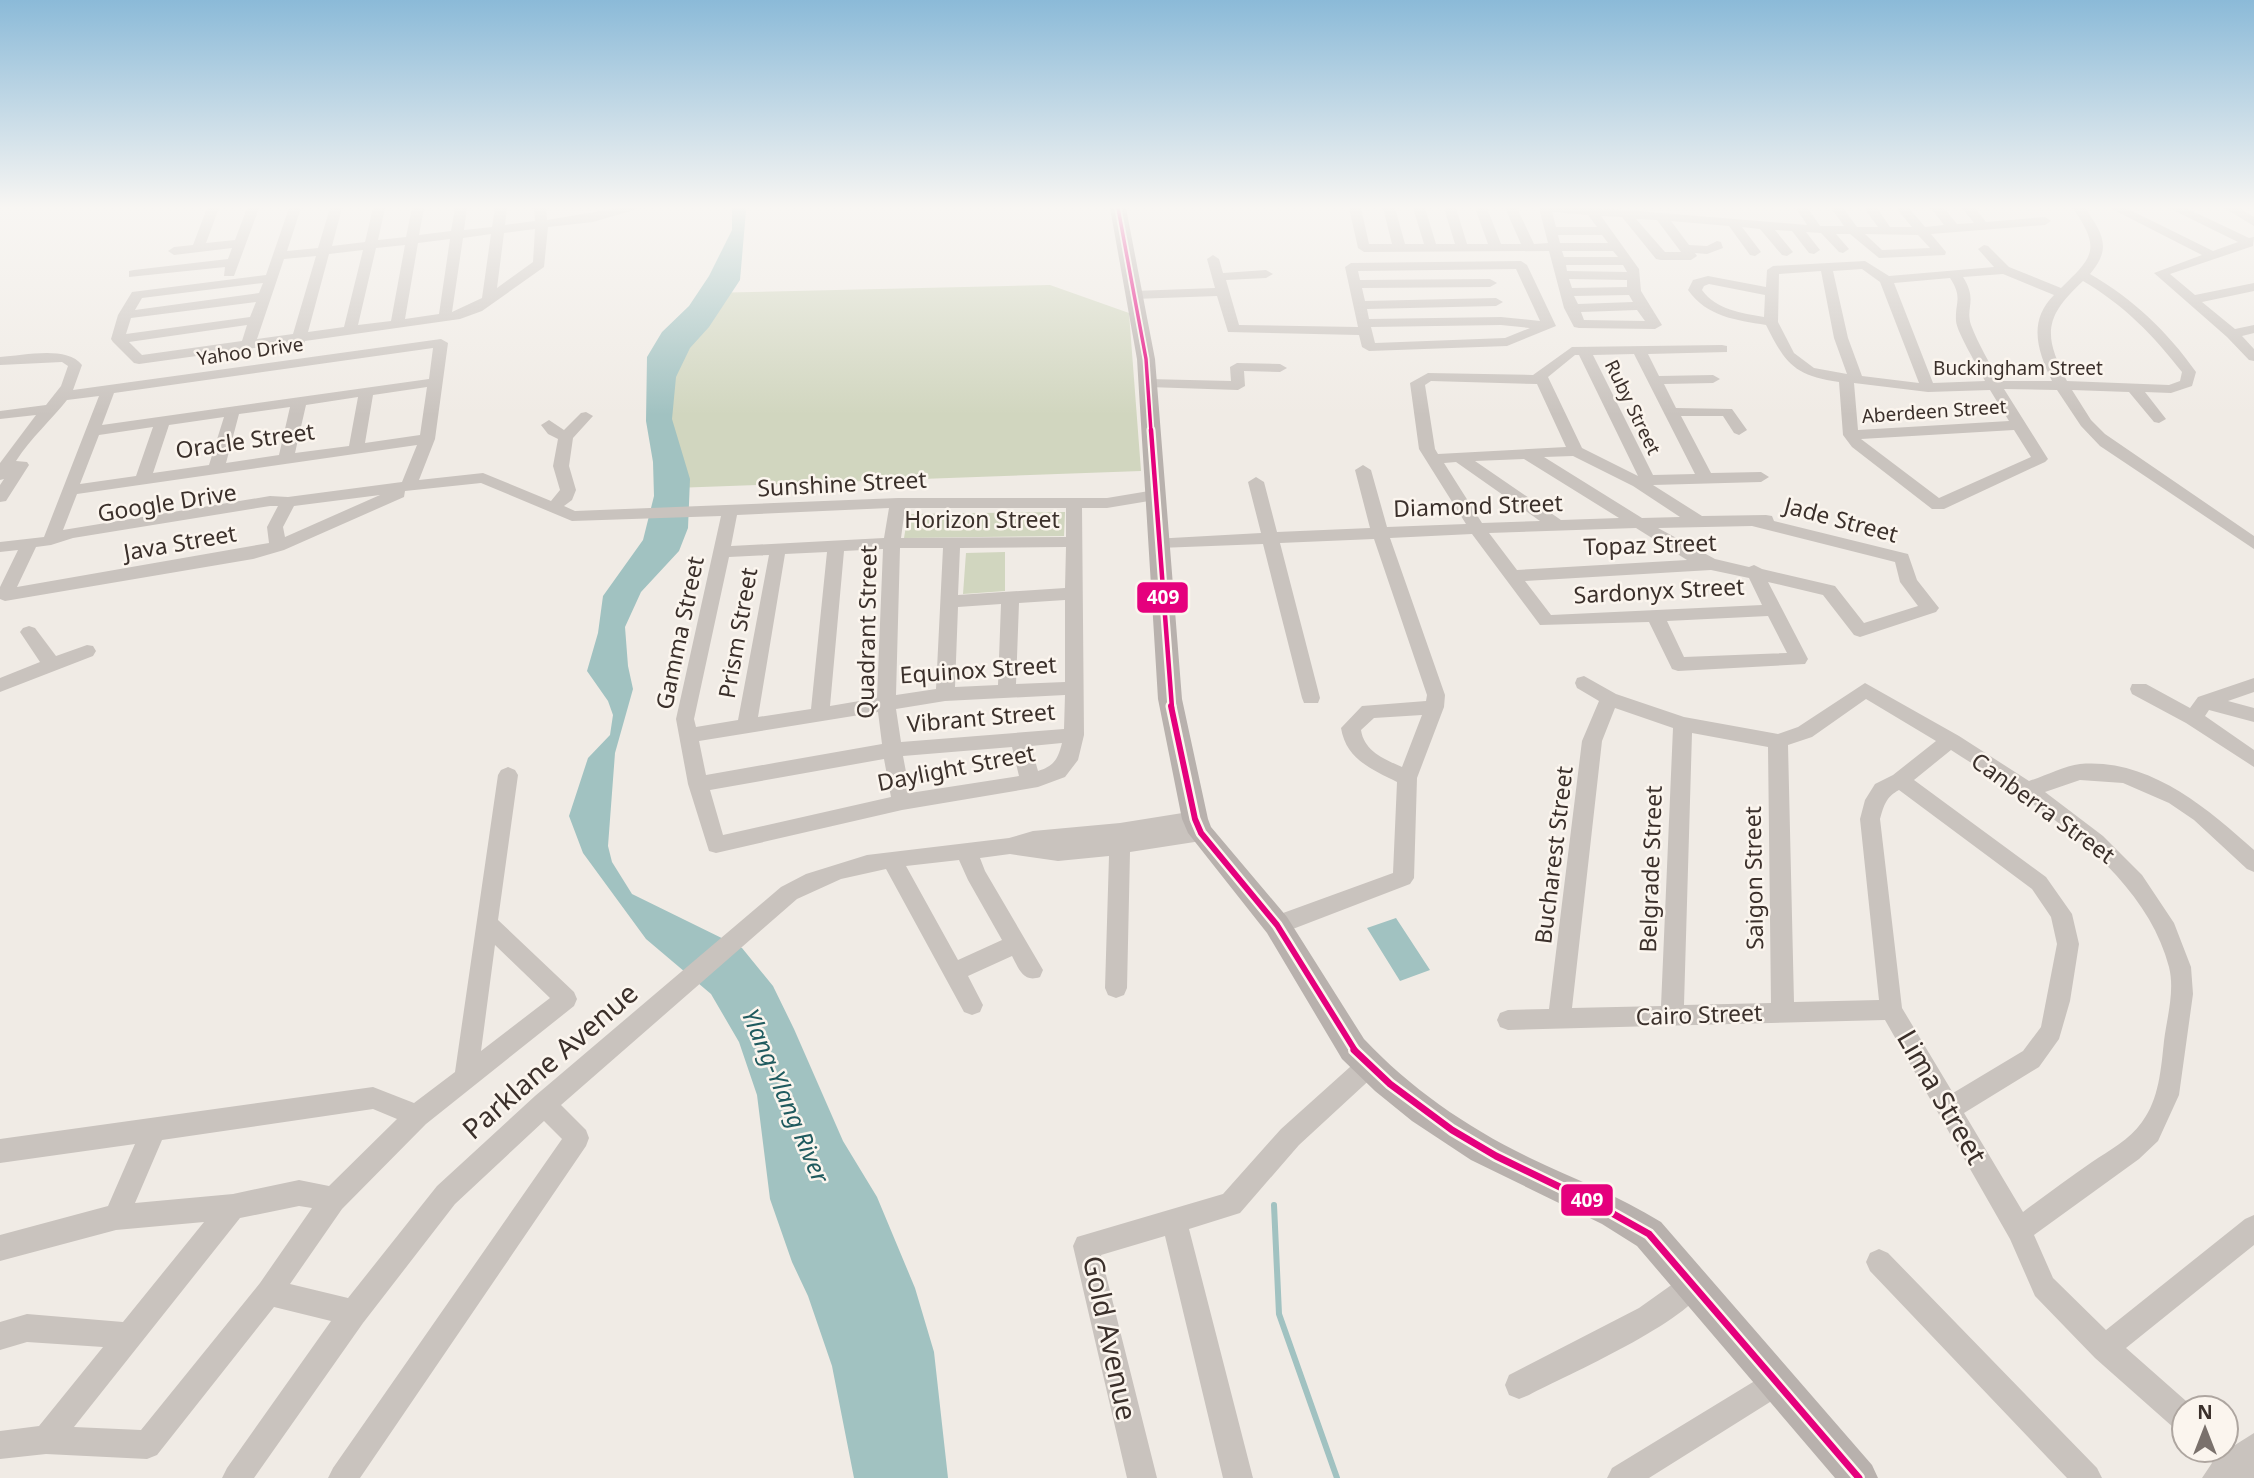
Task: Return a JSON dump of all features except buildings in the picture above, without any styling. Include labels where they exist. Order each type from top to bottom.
[{"type":"main road","points":[[1131,277],[1148,383],[1170,699],[1198,826],[1277,925],[1353,1049],[1368,1066],[1406,1099],[1501,1160],[1626,1217],[1649,1234],[1859,1478]]},
{"type":"street","points":[[226,284],[228,277]]},
{"type":"street","points":[[292,364],[316,277]]},
{"type":"street","points":[[349,331],[362,277]]},
{"type":"street","points":[[397,324],[405,277]]},
{"type":"street","points":[[445,317],[452,277]]},
{"type":"street","points":[[489,299],[492,277]]},
{"type":"street","points":[[118,339],[139,360],[445,317],[477,308],[520,277]]},
{"type":"street","points":[[1218,277],[1233,329],[1501,321],[1553,327]]},
{"type":"street","points":[[1354,277],[1369,348],[1507,342],[1553,327]]},
{"type":"street","points":[[1488,277],[1501,321]]},
{"type":"street","points":[[1527,277],[1553,327]]},
{"type":"street","points":[[1562,277],[1579,324],[1655,324],[1641,306],[1634,291],[1632,277]]},
{"type":"street","points":[[1773,277],[1773,292],[1771,322],[1710,306],[1699,298],[1695,289],[1698,283],[1708,280],[1773,292]]},
{"type":"street","points":[[1828,277],[1851,379],[1852,435],[1857,444],[1938,505],[2040,459],[1994,385],[1962,322],[1966,301],[1964,289],[1956,277]]},
{"type":"street","points":[[1882,277],[1928,388]]},
{"type":"street","points":[[1885,279],[1913,277]]},
{"type":"street","points":[[2022,277],[2062,293]]},
{"type":"street","points":[[2082,277],[2062,293],[2043,323],[2043,339],[2063,385],[2092,430],[2254,544]]},
{"type":"street","name":"Buckingham Street","points":[[1771,322],[1779,341],[1799,365],[1809,371],[1851,379],[1928,388],[2063,385],[2134,389],[2171,388],[2187,383],[2189,372],[2159,333],[2128,302],[2085,277]]},
{"type":"street","points":[[2166,277],[2232,334],[2254,357]]},
{"type":"street","points":[[248,345],[271,278]]},
{"type":"street","points":[[118,339],[125,316],[137,295],[271,278]]},
{"type":"street","points":[[1356,284],[1490,283]]},
{"type":"street","points":[[2192,300],[2254,287]]},
{"type":"street","points":[[1566,292],[1634,291]]},
{"type":"street","points":[[1134,295],[1222,292]]},
{"type":"street","points":[[125,316],[262,298]]},
{"type":"street","points":[[1360,305],[1496,302]]},
{"type":"street","points":[[1572,308],[1641,306]]},
{"type":"street","points":[[118,339],[256,320]]},
{"type":"street","points":[[2232,334],[2254,330]]},
{"type":"street","name":"Yahoo Drive","points":[[65,396],[441,343],[435,382]]},
{"type":"street","points":[[1576,451],[1540,376],[1572,351],[1722,349]]},
{"type":"street","name":"Ruby Street","points":[[1584,350],[1643,482]]},
{"type":"street","points":[[1639,350],[1705,478]]},
{"type":"street","points":[[0,361],[37,357],[70,360],[75,365],[71,385],[65,396],[23,440],[0,475]]},
{"type":"street","points":[[1148,383],[1238,386],[1237,367],[1280,368]]},
{"type":"street","points":[[1513,576],[1478,530],[1427,449],[1417,383],[1420,379],[1542,380]]},
{"type":"street","points":[[1654,380],[1713,379]]},
{"type":"street","points":[[93,431],[435,382],[427,439],[408,487]]},
{"type":"street","points":[[2134,389],[2160,419]]},
{"type":"street","points":[[51,540],[108,391]]},
{"type":"street","points":[[356,449],[366,391]]},
{"type":"street","points":[[286,459],[299,401]]},
{"type":"street","points":[[0,415],[53,409]]},
{"type":"street","points":[[0,497],[56,414],[53,409]]},
{"type":"street","points":[[216,468],[233,411]]},
{"type":"street","points":[[1671,412],[1727,412],[1739,430]]},
{"type":"street","points":[[552,508],[566,496],[568,490],[561,467],[566,437],[586,415]]},
{"type":"street","points":[[143,479],[163,421]]},
{"type":"street","points":[[549,425],[553,431],[566,437]]},
{"type":"street","name":"Aberdeen Street","points":[[1852,435],[2019,425]]},
{"type":"street","name":"Oracle Street","points":[[71,491],[427,439]]},
{"type":"street","points":[[1434,459],[1576,451],[1643,482],[1699,522]]},
{"type":"street","points":[[1530,455],[1688,553],[1711,564]]},
{"type":"street","points":[[1457,456],[1558,525]]},
{"type":"street","points":[[1277,925],[1403,878],[1406,778],[1434,707],[1436,695],[1380,533],[1363,470]]},
{"type":"street","points":[[1643,482],[1761,477]]},
{"type":"street","points":[[1256,482],[1311,698]]},
{"type":"street","name":"Sunshine Street","points":[[498,485],[572,516],[730,512],[898,503],[1107,503],[1155,495]]},
{"type":"street","name":"Google Drive","points":[[0,547],[51,540],[67,541],[268,511],[288,502],[408,487],[426,491],[498,485]]},
{"type":"street","name":"Java Street","points":[[29,543],[5,595],[253,554],[278,546],[408,487]]},
{"type":"street","name":"Daylight Street","points":[[716,845],[902,802],[1031,782],[1058,772],[1068,760],[1074,735],[1074,501]]},
{"type":"street","points":[[278,546],[275,527],[288,502]]},
{"type":"street","name":"Quadrant Street","points":[[898,503],[892,543],[886,702],[902,802]]},
{"type":"street","name":"Gamma Street","points":[[716,845],[698,784],[685,719],[730,512]]},
{"type":"street","name":"Diamond Street","points":[[1159,543],[1558,525],[1799,519]]},
{"type":"street","name":"Jade Street","points":[[1754,521],[1902,558],[1909,582],[1930,608]]},
{"type":"street","points":[[945,694],[952,542]]},
{"type":"street","name":"Horizon Street","points":[[722,552],[892,543],[1074,542]]},
{"type":"street","points":[[820,712],[836,546]]},
{"type":"street","name":"Prism Street","points":[[747,725],[778,549]]},
{"type":"street","name":"Topaz Street","points":[[1513,576],[1711,564],[1754,571],[1829,590],[1860,631],[1930,608]]},
{"type":"street","points":[[1655,615],[1678,664],[1799,659],[1754,571]]},
{"type":"street","name":"Sardonyx Street","points":[[1513,576],[1546,621],[1774,610]]},
{"type":"street","points":[[948,602],[1076,593]]},
{"type":"street","points":[[1007,689],[1010,598]]},
{"type":"street","points":[[29,632],[52,664]]},
{"type":"street","points":[[0,685],[87,651]]},
{"type":"street","points":[[1584,683],[1609,699],[1683,724],[1778,741]]},
{"type":"street","points":[[2199,710],[2254,685]]},
{"type":"street","name":"Equinox Street","points":[[687,736],[820,712],[945,694],[1007,689],[1074,688]]},
{"type":"street","name":"Canberra Street","points":[[1778,741],[1805,732],[1865,690],[2026,790],[2096,842],[2116,860],[2140,889],[2174,945],[2182,988],[2173,1070],[2162,1113],[2140,1142],[2019,1230]]},
{"type":"street","points":[[2138,690],[2199,710],[2254,715]]},
{"type":"street","name":"Bucharest Street","points":[[1559,1019],[1591,741],[1609,699]]},
{"type":"street","points":[[1406,778],[1359,752],[1351,741],[1352,728],[1369,711],[1434,707]]},
{"type":"street","points":[[2199,710],[2254,760]]},
{"type":"street","name":"Belgrade Street","points":[[1672,1016],[1683,724]]},
{"type":"street","name":"Vibrant Street","points":[[698,784],[892,750],[1074,735]]},
{"type":"street","points":[[1019,738],[1031,782]]},
{"type":"street","name":"Saigon Street","points":[[1778,741],[1783,1013]]},
{"type":"street","name":"Lima Street","points":[[1949,741],[1900,780],[1882,790],[1875,800],[1870,819],[1891,1010],[2019,1230],[2044,1287],[2105,1348],[2170,1406]]},
{"type":"street","points":[[2026,790],[2080,772],[2125,776],[2176,797],[2201,814],[2254,863]]},
{"type":"street","points":[[466,1077],[508,775]]},
{"type":"street","points":[[1900,780],[2039,883],[2061,914],[2068,944],[2053,1022],[2038,1050],[2031,1059],[1950,1108]]},
{"type":"street","name":"Parklane Avenue","points":[[237,1478],[353,1313],[446,1195],[544,1104],[673,995],[778,901],[820,876],[858,866],[1009,846],[1035,853],[1069,853],[1119,838],[1164,836],[1198,826]]},
{"type":"street","points":[[1116,988],[1119,838]]},
{"type":"street","points":[[967,852],[975,874],[1032,970]]},
{"type":"street","points":[[892,861],[972,1005]]},
{"type":"street","points":[[0,1445],[46,1440],[147,1445],[269,1292],[333,1200],[417,1116],[566,999],[487,923]]},
{"type":"street","points":[[954,972],[1016,944]]},
{"type":"street","name":"Cairo Street","points":[[1508,1020],[1891,1010]]},
{"type":"street","name":"Gold Avenue","points":[[1142,1478],[1086,1246],[1231,1205],[1290,1137],[1368,1066]]},
{"type":"street","points":[[0,1151],[373,1098],[417,1116]]},
{"type":"street","points":[[343,1478],[578,1138],[544,1104]]},
{"type":"street","points":[[116,1217],[154,1129]]},
{"type":"street","points":[[0,1248],[116,1217],[233,1207],[299,1193],[333,1200]]},
{"type":"street","points":[[46,1440],[233,1207]]},
{"type":"street","points":[[1174,1221],[1238,1478]]},
{"type":"street","points":[[2105,1348],[2254,1228]]},
{"type":"street","points":[[1879,1262],[2087,1478]]},
{"type":"street","points":[[1519,1385],[1649,1318],[1693,1285]]},
{"type":"street","points":[[269,1292],[353,1313]]},
{"type":"street","points":[[0,1336],[27,1328],[130,1336]]},
{"type":"street","points":[[1622,1478],[1776,1382]]},
{"type":"green space","points":[[1050,285],[1129,313],[1141,471],[674,488],[657,373],[705,293]]},
{"type":"green space","points":[[1065,512],[1064,536],[904,538],[908,514]]},
{"type":"green space","points":[[1005,552],[1005,591],[963,594],[966,553]]},
{"type":"water","name":"Ylang-Ylang River","points":[[708,277],[740,277],[709,327],[690,348],[676,377],[672,419],[690,479],[688,528],[679,551],[641,592],[625,627],[633,689],[615,753],[608,846],[612,862],[632,894],[742,948],[773,986],[843,1141],[877,1197],[915,1288],[934,1352],[948,1478],[854,1478],[832,1366],[770,1199],[757,1095],[739,1042],[711,994],[646,939],[583,853],[569,816],[588,758],[610,735],[613,715],[608,701],[587,671],[598,633],[603,596],[643,540],[654,496],[653,462],[646,421],[647,357],[662,332],[689,306]]},
{"type":"water","points":[[1396,918],[1430,970],[1400,981],[1367,928]]},
{"type":"waterway","points":[[1274,1205],[1279,1314],[1337,1478]]},
{"type":"transit line","name":"409","points":[[1131,277],[1146,359],[1170,699],[1195,819],[1201,833],[1277,925],[1353,1049],[1371,1067],[1430,1116],[1474,1144],[1649,1234],[1859,1478]]}]
